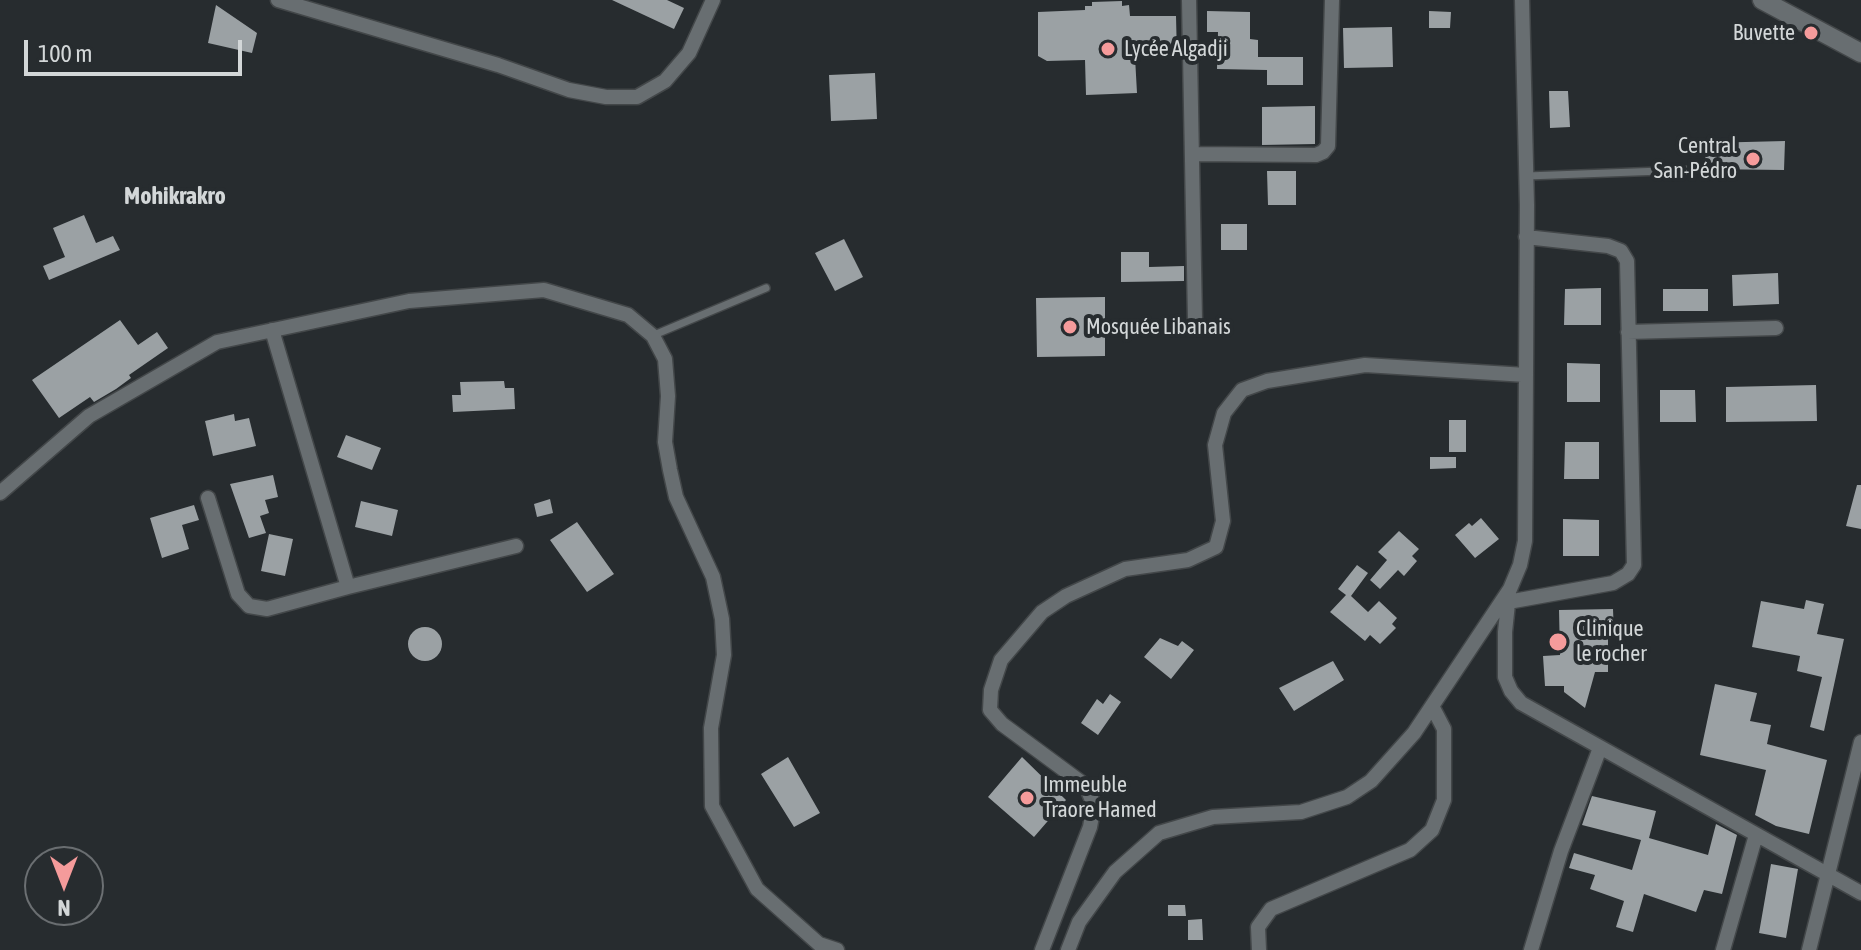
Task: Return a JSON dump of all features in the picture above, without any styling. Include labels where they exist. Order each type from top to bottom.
[{"type":"street","points":[[278,0],[498,65],[569,90],[606,97],[637,97],[665,81],[689,53],[713,0]]},
{"type":"street","points":[[1189,0],[1195,320]]},
{"type":"street","points":[[1192,154],[1316,155],[1323,152],[1328,146],[1332,0]]},
{"type":"street","points":[[1068,950],[1079,922],[1115,872],[1159,833],[1213,817],[1301,812],[1347,797],[1387,766],[1509,596],[1525,541],[1526,177],[1522,0]]},
{"type":"street","points":[[1762,0],[1861,53]]},
{"type":"street","points":[[1509,596],[1613,583],[1628,574],[1634,565],[1627,261],[1621,251],[1608,246],[1526,237]]},
{"type":"street","points":[[0,493],[89,416],[217,342],[409,301],[544,290],[628,315],[653,336],[665,359],[668,396],[665,442],[676,497],[713,577],[722,619],[724,655],[711,728],[712,806],[757,889],[819,944],[837,950]]},
{"type":"street","points":[[1628,332],[1776,328]]},
{"type":"street","points":[[272,330],[348,587]]},
{"type":"street","points":[[1042,950],[1090,827],[1094,805],[1086,786],[1002,724],[990,710],[991,690],[1001,660],[1042,612],[1066,596],[1125,569],[1188,560],[1216,547],[1223,521],[1215,445],[1224,413],[1242,390],[1267,381],[1365,365],[1526,375]]},
{"type":"street","points":[[208,498],[238,594],[249,606],[267,609],[516,546]]},
{"type":"street","points":[[1509,596],[1505,666],[1511,691],[1521,703],[1861,893]]},
{"type":"street","points":[[1259,950],[1258,927],[1271,909],[1410,850],[1432,830],[1444,800],[1444,729],[1432,706]]},
{"type":"street","points":[[1809,950],[1861,742]]},
{"type":"street","points":[[1531,950],[1561,851],[1600,748]]},
{"type":"street","points":[[1723,950],[1756,835]]},
{"type":"lane","points":[[1526,177],[1688,170]]},
{"type":"lane","points":[[653,336],[766,288]]},
{"type":"building","points":[[612,0],[667,0],[684,8],[674,29]]},
{"type":"building","points":[[1122,1],[1122,6],[1129,5],[1130,16],[1176,16],[1177,57],[1135,57],[1137,93],[1086,95],[1085,60],[1047,61],[1038,56],[1038,12],[1085,10],[1085,6],[1092,6],[1092,2]]},
{"type":"building","points":[[216,5],[257,33],[252,53],[208,43]]},
{"type":"building","points":[[1207,11],[1250,12],[1250,39],[1258,40],[1258,57],[1303,57],[1303,85],[1267,85],[1267,70],[1217,69],[1218,32],[1207,32]]},
{"type":"building","points":[[1429,11],[1451,12],[1450,28],[1429,28]]},
{"type":"building","points":[[1392,27],[1393,67],[1344,68],[1343,28]]},
{"type":"building","points":[[875,73],[877,119],[831,121],[829,75]]},
{"type":"building","points":[[1549,91],[1568,91],[1570,127],[1550,128]]},
{"type":"building","points":[[1315,106],[1315,144],[1262,145],[1262,107]]},
{"type":"building","points":[[1785,141],[1784,170],[1705,169],[1706,143]]},
{"type":"building","points":[[1267,171],[1296,171],[1296,205],[1268,205]]},
{"type":"building","points":[[84,215],[96,243],[113,236],[120,250],[49,280],[43,266],[65,257],[53,228]]},
{"type":"building","points":[[1221,224],[1247,224],[1247,250],[1221,250]]},
{"type":"building","points":[[844,239],[863,277],[835,291],[815,253]]},
{"type":"building","points":[[1121,252],[1149,252],[1149,267],[1184,266],[1184,281],[1121,282]]},
{"type":"building","points":[[1778,273],[1779,304],[1733,306],[1732,275]]},
{"type":"building","points":[[1601,288],[1601,325],[1564,325],[1565,289]]},
{"type":"building","points":[[1663,289],[1708,289],[1708,311],[1663,311]]},
{"type":"building","points":[[1105,297],[1105,356],[1037,357],[1036,298]]},
{"type":"building","points":[[120,320],[138,345],[157,332],[168,348],[129,375],[131,378],[116,389],[94,402],[90,397],[59,418],[32,380]]},
{"type":"building","points":[[1567,363],[1600,364],[1600,402],[1567,402]]},
{"type":"building","points":[[504,381],[505,388],[514,388],[515,409],[453,412],[452,395],[461,395],[460,382]]},
{"type":"building","points":[[1816,385],[1817,421],[1726,422],[1726,387]]},
{"type":"building","points":[[1660,390],[1695,390],[1696,422],[1660,422]]},
{"type":"building","points":[[234,414],[235,421],[249,418],[256,446],[213,456],[205,421]]},
{"type":"building","points":[[1449,420],[1466,420],[1466,452],[1449,452]]},
{"type":"building","points":[[346,435],[381,448],[372,470],[337,457]]},
{"type":"building","points":[[1565,442],[1599,442],[1599,479],[1564,479]]},
{"type":"building","points":[[1430,457],[1456,457],[1456,468],[1430,469]]},
{"type":"building","points":[[273,475],[278,497],[265,500],[269,513],[260,516],[266,533],[249,538],[230,484]]},
{"type":"building","points":[[1857,485],[1861,485],[1861,529],[1846,526]]},
{"type":"building","points":[[550,499],[553,513],[537,517],[534,504]]},
{"type":"building","points":[[361,501],[398,510],[392,536],[355,527]]},
{"type":"building","points":[[194,505],[199,520],[182,525],[189,549],[162,558],[150,518]]},
{"type":"building","points":[[1481,518],[1499,539],[1475,558],[1455,535]]},
{"type":"building","points":[[1563,519],[1599,520],[1599,556],[1563,556]]},
{"type":"building","points":[[577,522],[614,574],[587,592],[550,540]]},
{"type":"building","points":[[1399,531],[1419,549],[1412,556],[1417,561],[1404,576],[1398,570],[1380,589],[1370,580],[1387,560],[1378,552]]},
{"type":"building","points":[[269,534],[293,539],[285,576],[261,571]]},
{"type":"building","points":[[1357,565],[1368,573],[1351,596],[1368,612],[1379,601],[1397,618],[1392,624],[1396,628],[1380,644],[1370,635],[1365,641],[1330,612],[1346,595],[1338,589]]},
{"type":"building","points":[[1806,600],[1824,604],[1817,634],[1844,639],[1824,731],[1810,727],[1822,677],[1797,671],[1800,656],[1752,647],[1761,601],[1804,609]]},
{"type":"building","points":[[1613,609],[1614,635],[1608,635],[1608,672],[1595,672],[1585,708],[1564,692],[1564,686],[1545,686],[1543,656],[1560,655],[1559,610]]},
{"type":"building","points":[[425,627],[437,632],[442,644],[437,656],[425,661],[413,656],[408,644],[413,632]]},
{"type":"building","points":[[1160,638],[1178,646],[1182,641],[1194,650],[1171,679],[1144,657]]},
{"type":"building","points":[[1333,661],[1344,680],[1294,711],[1279,688]]},
{"type":"building","points":[[1715,684],[1757,693],[1750,721],[1771,725],[1767,744],[1827,760],[1809,834],[1776,826],[1755,815],[1766,770],[1700,755]]},
{"type":"building","points":[[1110,694],[1121,702],[1098,735],[1081,723],[1097,699],[1103,704]]},
{"type":"building","points":[[788,757],[820,813],[794,827],[761,774]]},
{"type":"building","name":"Immeuble Traore Hamed","points":[[1022,757],[1066,800],[1034,837],[988,797]]},
{"type":"building","points":[[1592,796],[1656,811],[1649,838],[1708,855],[1716,824],[1737,835],[1722,894],[1704,890],[1696,912],[1644,894],[1633,932],[1616,927],[1624,901],[1590,889],[1595,875],[1569,868],[1574,853],[1632,870],[1641,840],[1582,825]]},
{"type":"building","points":[[1771,864],[1798,869],[1786,938],[1759,933]]},
{"type":"building","points":[[1168,905],[1185,905],[1186,916],[1168,916]]},
{"type":"building","points":[[1202,919],[1203,940],[1188,940],[1188,920]]},
{"type":"place","name":"Buvette","points":[[1811,33]]},
{"type":"place","name":"Lycée Algadji","points":[[1108,49]]},
{"type":"place","name":"Central San-Pédro","points":[[1753,159]]},
{"type":"place","name":"Mosquée Libanais","points":[[1070,327]]},
{"type":"place","name":"Clinique le rocher","points":[[1558,642]]},
{"type":"place","name":"Immeuble Traore Hamed","points":[[1027,798]]},
{"type":"district","name":"Mohikrakro","points":[[175,196]]}]
